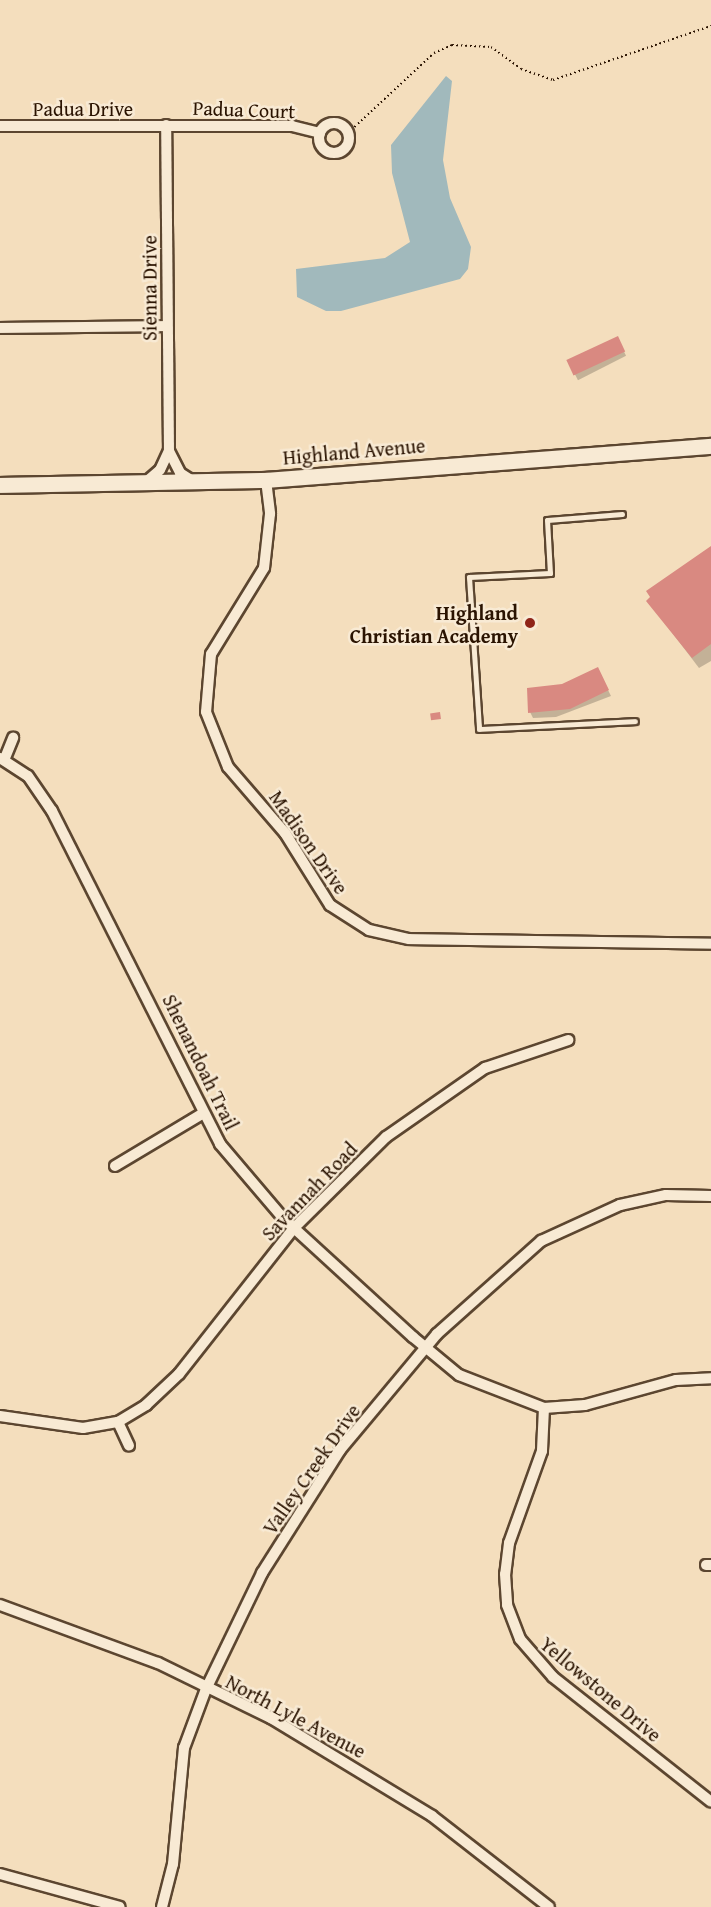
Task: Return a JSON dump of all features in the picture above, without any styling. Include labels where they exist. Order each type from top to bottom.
[{"type":"main road","name":"Highland Avenue","points":[[0,485],[266,480],[711,446]]},
{"type":"street","name":"Padua Court","points":[[166,125],[292,126],[320,133],[334,123],[348,133],[345,149],[331,154],[320,144],[320,133]]},
{"type":"street","name":"Padua Drive","points":[[0,126],[166,125]]},
{"type":"street","name":"Sienna Drive","points":[[166,125],[169,451]]},
{"type":"street","points":[[0,328],[167,326]]},
{"type":"street","points":[[169,451],[180,473],[200,483]]},
{"type":"street","points":[[141,484],[156,476],[169,451]]},
{"type":"street","name":"Madison Drive","points":[[266,480],[270,514],[264,568],[211,654],[206,712],[221,755],[285,833],[330,905],[369,930],[409,939],[711,944]]},
{"type":"street","name":"Shenandoah Trail","points":[[13,738],[3,758],[28,776],[52,811],[142,980],[202,1114],[241,1172],[294,1228],[425,1347],[485,1389],[544,1408],[585,1405],[676,1380],[711,1378]]},
{"type":"street","name":"Savannah Road","points":[[0,1416],[62,1429],[117,1422],[146,1406],[179,1374],[294,1228],[386,1137],[449,1089],[521,1052],[568,1040]]},
{"type":"street","points":[[115,1166],[202,1114]]},
{"type":"street","name":"Valley Creek Drive","points":[[162,1907],[173,1864],[184,1748],[206,1689],[262,1573],[334,1460],[425,1347],[523,1256],[561,1230],[620,1205],[666,1195],[711,1196]]},
{"type":"street","name":"Yellowstone Drive","points":[[544,1408],[542,1451],[522,1510],[505,1574],[507,1605],[525,1649],[711,1802]]},
{"type":"street","points":[[117,1422],[129,1446]]},
{"type":"street","name":"North Lyle Avenue","points":[[0,1605],[140,1656],[358,1767],[432,1816],[549,1907]]},
{"type":"street","points":[[0,1874],[120,1907]]},
{"type":"lane","points":[[622,514],[547,520],[550,573],[469,577],[479,729],[635,721]]},
{"type":"path","points":[[348,133],[434,53],[452,45],[491,47],[521,69],[553,80],[711,26]]},
{"type":"water","points":[[446,76],[452,81],[443,160],[450,198],[471,247],[468,269],[460,279],[341,311],[326,311],[297,297],[296,269],[385,258],[410,242],[392,173],[391,145]]},
{"type":"building","points":[[618,336],[625,351],[574,375],[566,360]]},
{"type":"building","points":[[711,546],[711,644],[692,658],[646,601],[650,597],[646,591]]},
{"type":"building","points":[[598,667],[609,690],[570,709],[528,713],[527,688],[562,684]]},
{"type":"building","points":[[440,712],[441,719],[431,720],[430,713]]},
{"type":"place","name":"Highland Christian Academy","points":[[530,623]]}]
